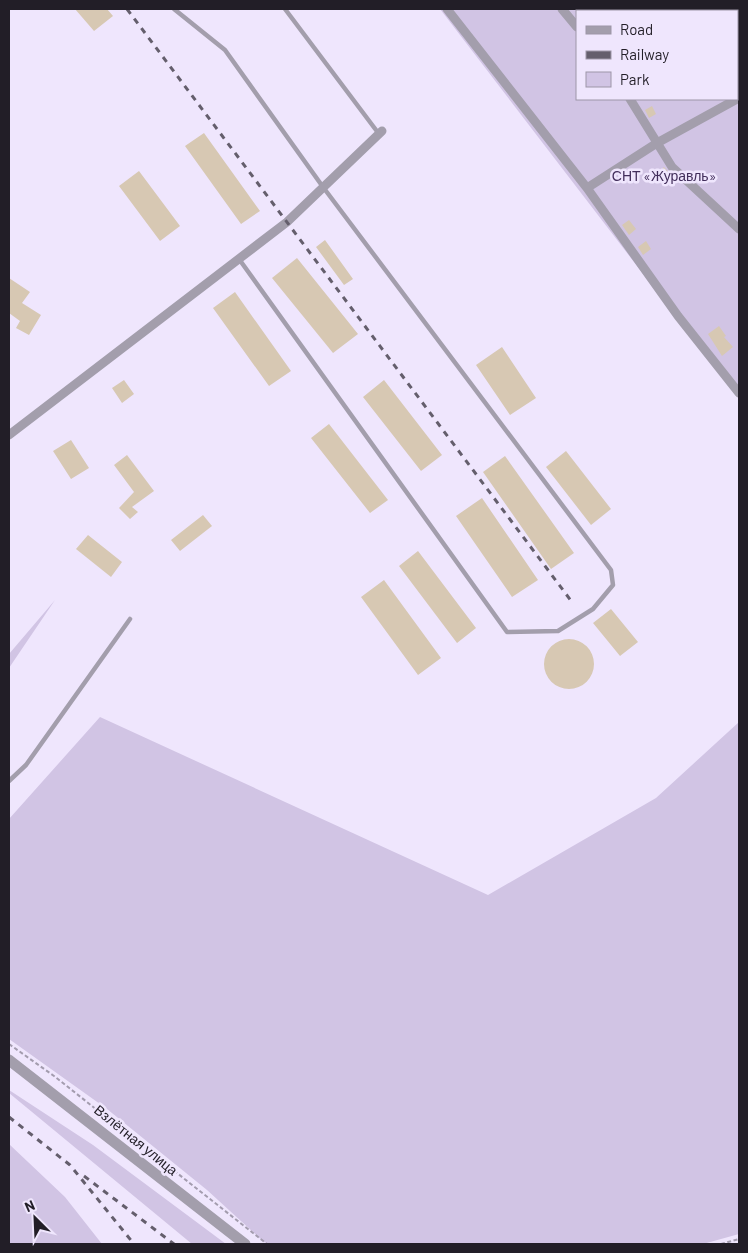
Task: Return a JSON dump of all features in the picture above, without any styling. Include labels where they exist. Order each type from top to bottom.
[{"type":"street","points":[[447,9],[587,188],[678,316],[739,393]]},
{"type":"street","points":[[562,9],[576,26]]},
{"type":"street","points":[[631,100],[672,168],[739,229]]},
{"type":"street","points":[[587,188],[657,143],[734,100]]},
{"type":"street","points":[[9,435],[287,222],[380,132]]},
{"type":"street","name":"Взлётная улица","points":[[9,1060],[245,1244]]},
{"type":"lane","points":[[174,9],[225,50],[323,187],[611,570],[613,584],[593,609],[558,631],[507,632],[239,259]]},
{"type":"lane","points":[[285,9],[380,132]]},
{"type":"lane","points":[[9,781],[26,765],[130,619]]},
{"type":"path","points":[[9,1044],[54,1076],[267,1244]]},
{"type":"path","points":[[721,1244],[739,1239]]},
{"type":"green space","name":"СНТ «Журавль»","points":[[440,9],[739,9],[739,399]]},
{"type":"green space","points":[[55,600],[9,668],[9,654]]},
{"type":"green space","points":[[100,717],[488,895],[656,798],[739,722],[739,1234],[703,1244],[269,1244],[264,1242],[207,1190],[107,1109],[9,1039],[9,819]]},
{"type":"green space","points":[[9,1090],[93,1145],[226,1244],[192,1244],[9,1093]]},
{"type":"green space","points":[[9,1144],[65,1197],[102,1244],[9,1244]]},
{"type":"building","points":[[75,9],[107,9],[113,16],[94,31]]},
{"type":"building","points":[[652,106],[656,114],[649,118],[645,110]]},
{"type":"building","points":[[204,133],[260,211],[241,224],[185,146]]},
{"type":"building","points":[[664,167],[671,175],[667,180],[659,172]]},
{"type":"building","points":[[139,171],[180,226],[160,241],[119,186]]},
{"type":"building","points":[[629,220],[636,229],[629,235],[622,225]]},
{"type":"building","points":[[325,240],[353,279],[344,285],[316,247]]},
{"type":"building","points":[[646,241],[651,249],[643,255],[638,247]]},
{"type":"building","points":[[297,258],[358,334],[333,353],[272,278]]},
{"type":"building","points":[[9,278],[30,292],[22,303],[41,315],[29,335],[16,328],[20,321],[9,313]]},
{"type":"building","points":[[235,292],[291,371],[269,386],[213,308]]},
{"type":"building","points":[[719,326],[726,336],[724,337],[733,347],[722,356],[708,334]]},
{"type":"building","points":[[502,347],[536,398],[510,415],[476,365]]},
{"type":"building","points":[[124,380],[134,394],[122,403],[112,388]]},
{"type":"building","points":[[384,380],[442,455],[421,471],[363,397]]},
{"type":"building","points":[[329,424],[388,500],[370,513],[311,438]]},
{"type":"building","points":[[71,440],[89,468],[71,479],[53,451]]},
{"type":"building","points":[[566,451],[611,509],[591,525],[546,467]]},
{"type":"building","points":[[127,455],[154,491],[132,507],[138,512],[130,519],[119,508],[134,492],[114,465]]},
{"type":"building","points":[[505,456],[574,553],[551,569],[483,472]]},
{"type":"building","points":[[482,498],[538,580],[512,597],[456,516]]},
{"type":"building","points":[[203,515],[212,526],[180,551],[171,540]]},
{"type":"building","points":[[88,535],[122,562],[111,577],[76,549]]},
{"type":"building","points":[[418,551],[476,628],[457,643],[399,566]]},
{"type":"building","points":[[384,580],[441,658],[418,675],[361,597]]},
{"type":"building","points":[[611,609],[638,642],[620,656],[593,623]]},
{"type":"building","points":[[564,639],[574,639],[587,646],[594,659],[594,669],[587,682],[574,689],[564,689],[555,685],[548,678],[544,669],[544,659],[548,650],[555,643]]},
{"type":"railway","points":[[127,9],[572,602]]},
{"type":"railway","points":[[9,1117],[70,1165],[134,1244]]},
{"type":"railway","points":[[84,1176],[174,1244]]}]
